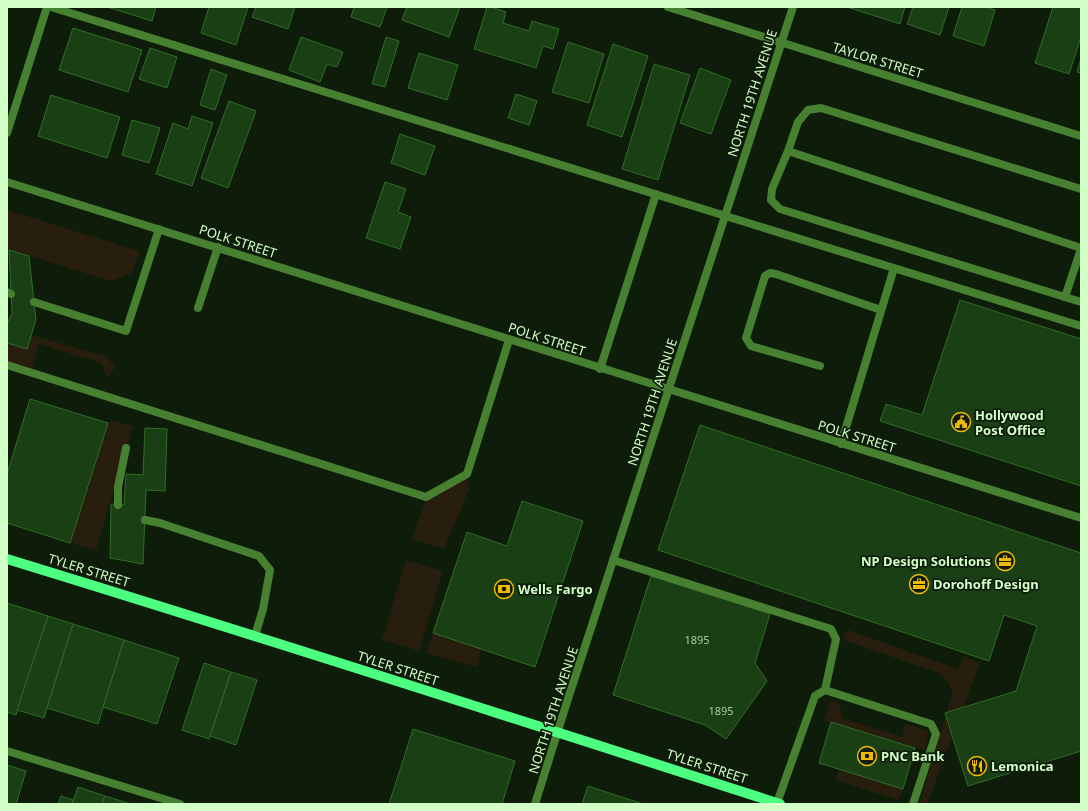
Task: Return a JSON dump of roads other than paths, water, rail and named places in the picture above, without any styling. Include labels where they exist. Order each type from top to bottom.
[{"type":"main road","name":"TYLER STREET","points":[[7,559],[558,732],[779,804]]},
{"type":"street","points":[[7,133],[47,7]]},
{"type":"street","points":[[51,7],[1081,326]]},
{"type":"street","name":"TAYLOR STREET","points":[[668,7],[1081,136]]},
{"type":"street","name":"NORTH 19TH AVENUE","points":[[536,804],[613,560],[793,7]]},
{"type":"street","points":[[1081,189],[821,108],[808,110],[798,122],[772,189],[771,200],[780,209],[1081,302]]},
{"type":"street","points":[[788,151],[1081,248],[1065,297]]},
{"type":"street","name":"POLK STREET","points":[[7,182],[1081,518]]},
{"type":"street","points":[[600,368],[656,194]]},
{"type":"street","points":[[34,302],[126,331],[159,229]]},
{"type":"street","points":[[198,308],[218,247]]},
{"type":"street","points":[[841,444],[894,268]]},
{"type":"street","points":[[820,366],[751,346],[747,342],[746,338],[765,276],[770,273],[776,274],[881,310]]},
{"type":"street","points":[[7,365],[426,497],[467,474],[509,340]]},
{"type":"street","points":[[118,505],[118,487],[126,448]]},
{"type":"street","points":[[145,520],[160,523],[259,556],[270,570],[263,609],[255,636]]},
{"type":"street","points":[[613,560],[831,629],[836,639],[824,690],[815,696],[779,804]]},
{"type":"street","points":[[824,690],[931,724],[936,734],[913,804]]},
{"type":"street","points":[[7,750],[180,804]]},
{"type":"place","name":"Hollywood Post Office","points":[[961,422]]},
{"type":"place","name":"NP Design Solutions","points":[[1005,561]]},
{"type":"place","name":"Dorohoff Design","points":[[919,584]]},
{"type":"place","name":"Wells Fargo","points":[[504,589]]},
{"type":"place","name":"PNC Bank","points":[[867,756]]},
{"type":"place","name":"Lemonica","points":[[977,766]]}]
